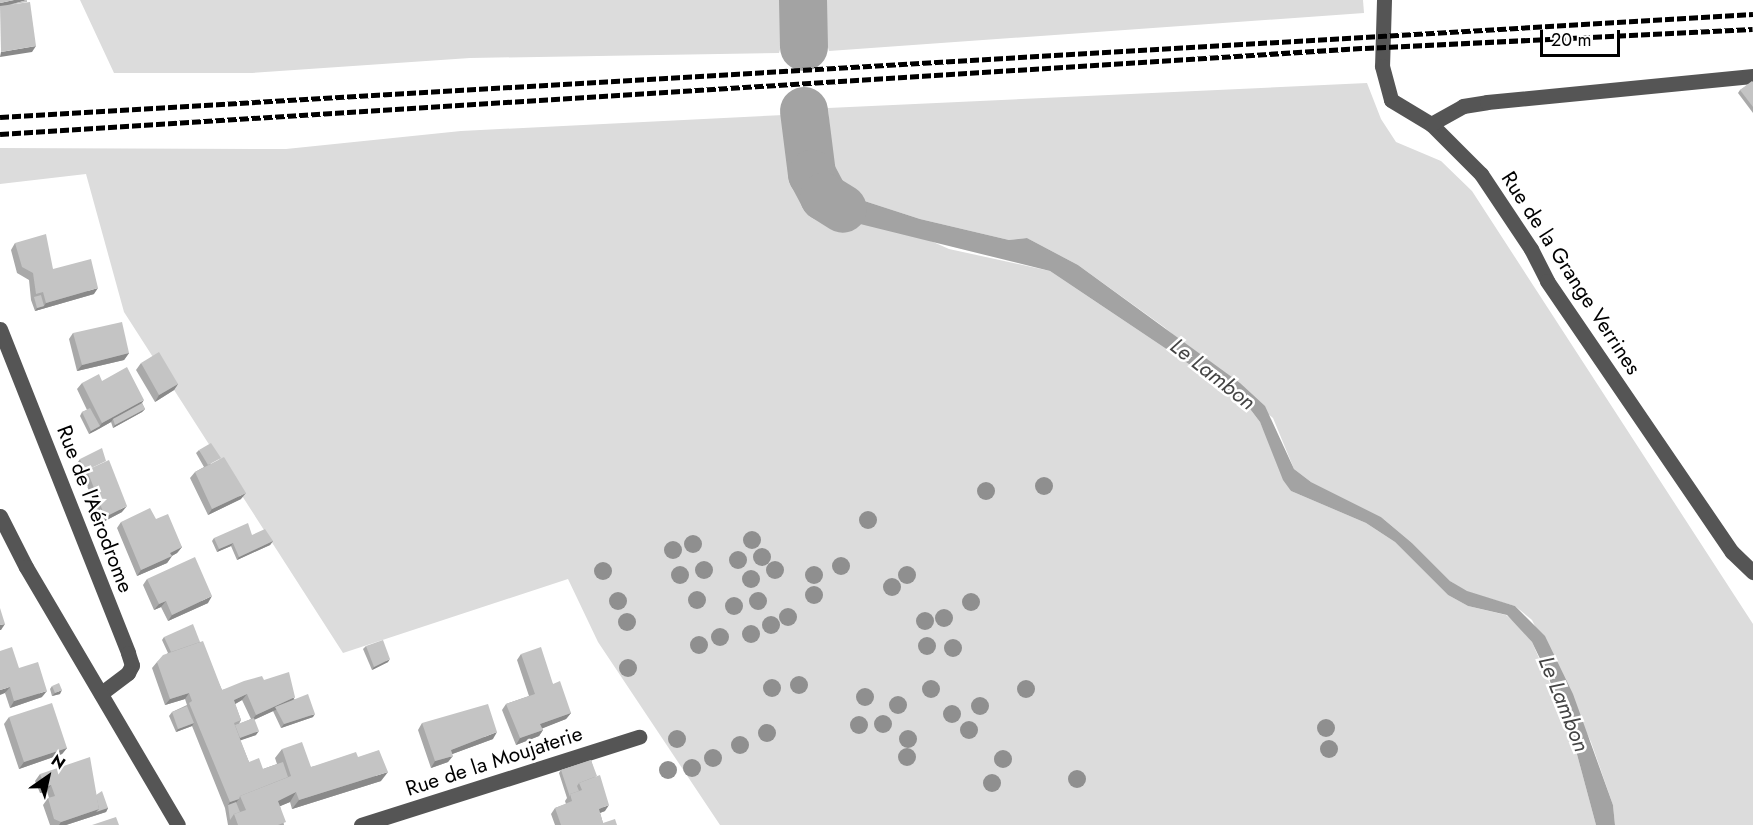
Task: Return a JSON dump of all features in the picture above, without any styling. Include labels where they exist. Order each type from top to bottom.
[{"type":"street","name":"Rue de la Grange Verrines","points":[[1384,0],[1381,21],[1386,89],[1401,109],[1431,124],[1494,192],[1547,281],[1732,552],[1753,572]]},
{"type":"street","points":[[1431,124],[1463,106],[1487,102],[1753,76]]},
{"type":"street","name":"Rue de l'Aérodrome","points":[[0,329],[129,652],[132,665],[129,673],[101,693]]},
{"type":"street","points":[[0,516],[26,567],[178,825]]},
{"type":"street","name":"Rue de la Moujaterie","points":[[362,825],[639,737]]},
{"type":"shaded area","points":[[80,0],[794,1],[779,53],[470,58],[252,73],[114,73]]},
{"type":"shaded area","points":[[813,0],[1363,0],[1364,13],[829,51]]},
{"type":"shaded area","points":[[1367,83],[1381,119],[1396,142],[1441,161],[1472,191],[1753,624],[1753,825],[1615,825],[1613,805],[1591,742],[1532,620],[1515,606],[1467,592],[1450,581],[1412,543],[1381,517],[1311,482],[1294,469],[1273,418],[1164,327],[1078,265],[1027,238],[1009,240],[920,219],[846,195],[837,190],[821,158],[831,144],[828,108]]},
{"type":"shaded area","points":[[784,115],[802,184],[949,249],[1050,271],[1244,401],[1260,422],[1291,491],[1366,523],[1395,542],[1448,595],[1468,606],[1506,615],[1516,623],[1532,642],[1571,732],[1596,825],[720,825],[598,642],[568,579],[343,653],[124,312],[86,174],[0,184],[0,148],[286,149],[461,131]]},
{"type":"water","points":[[821,158],[837,190],[846,195],[920,219],[1009,240],[1027,238],[1078,265],[1240,383],[1265,406],[1294,469],[1311,482],[1381,517],[1412,543],[1450,581],[1467,591],[1515,606],[1545,636],[1573,694],[1613,805],[1615,825],[1596,825],[1571,732],[1544,667],[1532,642],[1507,615],[1468,606],[1448,595],[1395,542],[1366,523],[1291,491],[1283,480],[1260,422],[1244,401],[1050,271],[848,221],[816,204],[802,184],[794,159]]},
{"type":"building","points":[[30,2],[36,46],[1,52],[0,6]]},
{"type":"building","points":[[1753,82],[1753,107],[1740,90]]},
{"type":"building","points":[[46,234],[53,269],[91,259],[98,288],[46,303],[43,292],[36,294],[33,273],[22,267],[15,243]]},
{"type":"building","points":[[41,295],[44,306],[37,308],[34,297]]},
{"type":"building","points":[[122,322],[129,353],[82,365],[73,333]]},
{"type":"building","points":[[159,352],[178,384],[159,395],[141,363]]},
{"type":"building","points":[[127,367],[144,400],[102,423],[82,383],[99,374],[102,381]]},
{"type":"building","points":[[142,403],[145,409],[115,425],[113,419]]},
{"type":"building","points":[[90,408],[100,426],[91,431],[82,412]]},
{"type":"building","points":[[211,443],[221,458],[208,465],[199,450]]},
{"type":"building","points":[[102,448],[106,461],[85,473],[80,459]]},
{"type":"building","points":[[224,457],[246,493],[212,509],[195,472]]},
{"type":"building","points":[[109,460],[127,506],[105,517],[87,470]]},
{"type":"building","points":[[150,508],[156,519],[168,514],[182,547],[170,553],[172,556],[141,570],[121,522]]},
{"type":"building","points":[[248,523],[252,535],[265,529],[273,541],[239,557],[233,543],[219,549],[214,538]]},
{"type":"building","points":[[195,557],[212,596],[172,615],[166,601],[159,604],[147,579]]},
{"type":"building","points":[[0,608],[5,624],[0,625]]},
{"type":"building","points":[[193,624],[200,642],[171,652],[164,637]]},
{"type":"building","points":[[383,640],[390,659],[374,667],[366,646]]},
{"type":"building","points":[[203,641],[222,690],[262,676],[264,680],[289,672],[295,697],[256,715],[247,694],[234,700],[241,720],[234,723],[249,762],[259,758],[263,769],[283,762],[288,777],[230,802],[189,703],[192,701],[189,693],[170,699],[157,662],[163,655]]},
{"type":"building","points":[[12,647],[19,668],[38,662],[47,691],[14,701],[10,687],[0,690],[0,651]]},
{"type":"building","points":[[541,647],[553,684],[560,681],[571,713],[540,724],[543,730],[520,738],[506,704],[535,694],[521,654]]},
{"type":"building","points":[[59,683],[62,690],[55,693],[52,686]]},
{"type":"building","points":[[308,694],[315,714],[284,724],[275,707]]},
{"type":"building","points":[[52,703],[67,748],[24,762],[9,717]]},
{"type":"building","points":[[488,704],[497,732],[451,750],[453,756],[435,761],[422,723]]},
{"type":"building","points":[[187,706],[194,723],[178,729],[172,712]]},
{"type":"building","points":[[254,718],[259,731],[240,738],[235,725]]},
{"type":"building","points":[[302,742],[311,767],[356,752],[358,757],[379,750],[388,772],[299,800],[296,792],[278,801],[286,822],[278,825],[238,825],[234,814],[246,810],[240,796],[291,776],[282,749]]},
{"type":"building","points":[[90,757],[99,809],[61,822],[54,819],[48,798],[55,796],[51,785],[45,787],[40,774]]},
{"type":"building","points":[[591,760],[597,776],[579,783],[577,786],[579,791],[570,794],[570,797],[561,770]]},
{"type":"building","points":[[600,775],[609,805],[599,809],[603,823],[615,819],[617,825],[561,825],[555,808],[572,801],[570,794],[582,790],[579,783]]},
{"type":"building","points":[[102,791],[108,808],[96,812],[99,809],[96,795]]},
{"type":"building","points":[[236,802],[240,812],[234,814],[230,820],[228,805]]},
{"type":"building","points":[[116,817],[119,825],[92,825]]},
{"type":"waterway","name":"Le Lambon","points":[[803,0],[804,47]]},
{"type":"waterway","name":"Le Lambon","points":[[804,111],[812,174],[824,197],[843,209]]},
{"type":"railway","points":[[0,117],[1753,14]]},
{"type":"railway","points":[[0,134],[1365,48],[1753,29]]}]
